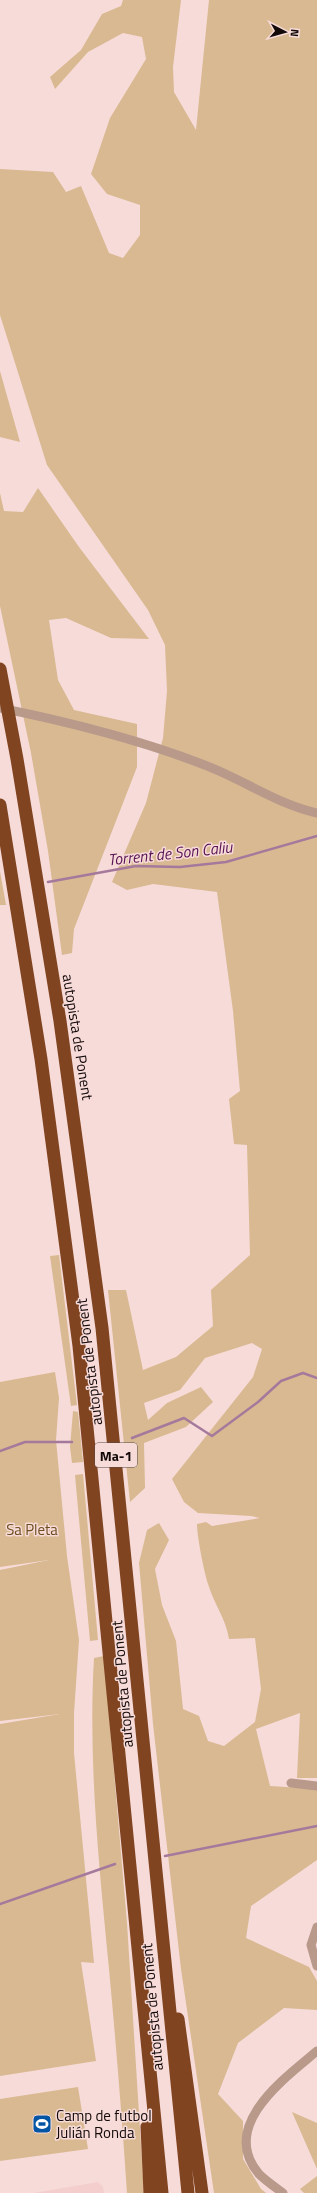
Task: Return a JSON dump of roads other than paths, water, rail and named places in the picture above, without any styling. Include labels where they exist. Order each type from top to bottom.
[{"type":"highway","name":"Ma-1","points":[[0,669],[6,695],[14,717]]},
{"type":"highway","name":"autopista de Ponent","points":[[14,717],[60,1021],[95,1269],[121,1508],[188,2193]]},
{"type":"highway","name":"autopista de Ponent","points":[[0,806],[41,1059],[79,1346],[100,1540],[162,2193]]},
{"type":"highway","points":[[164,1956],[172,1976],[202,2193]]},
{"type":"highway","points":[[149,2067],[145,2090],[150,2193]]},
{"type":"street","points":[[0,708],[14,717],[151,746],[204,764],[304,810],[317,813]]},
{"type":"street","points":[[291,1783],[317,1786]]},
{"type":"street","points":[[317,1927],[310,1945],[317,1966]]},
{"type":"street","points":[[283,2193],[264,2179],[251,2160],[248,2146],[249,2126],[258,2106],[317,2051]]},
{"type":"waterway","name":"Torrent de Son Caliu","points":[[48,882],[136,866],[180,867],[226,862],[317,836]]},
{"type":"waterway","points":[[132,1438],[184,1418],[212,1436],[258,1402],[281,1381],[303,1373],[317,1378]]},
{"type":"waterway","points":[[0,1451],[25,1442],[72,1442]]},
{"type":"waterway","points":[[165,1856],[317,1826]]},
{"type":"waterway","points":[[0,1904],[115,1864]]},
{"type":"place","name":"Camp de futbol Julián Ronda","points":[[42,2124]]},
{"type":"park label","name":"Sa Pleta","points":[[32,1529]]}]
